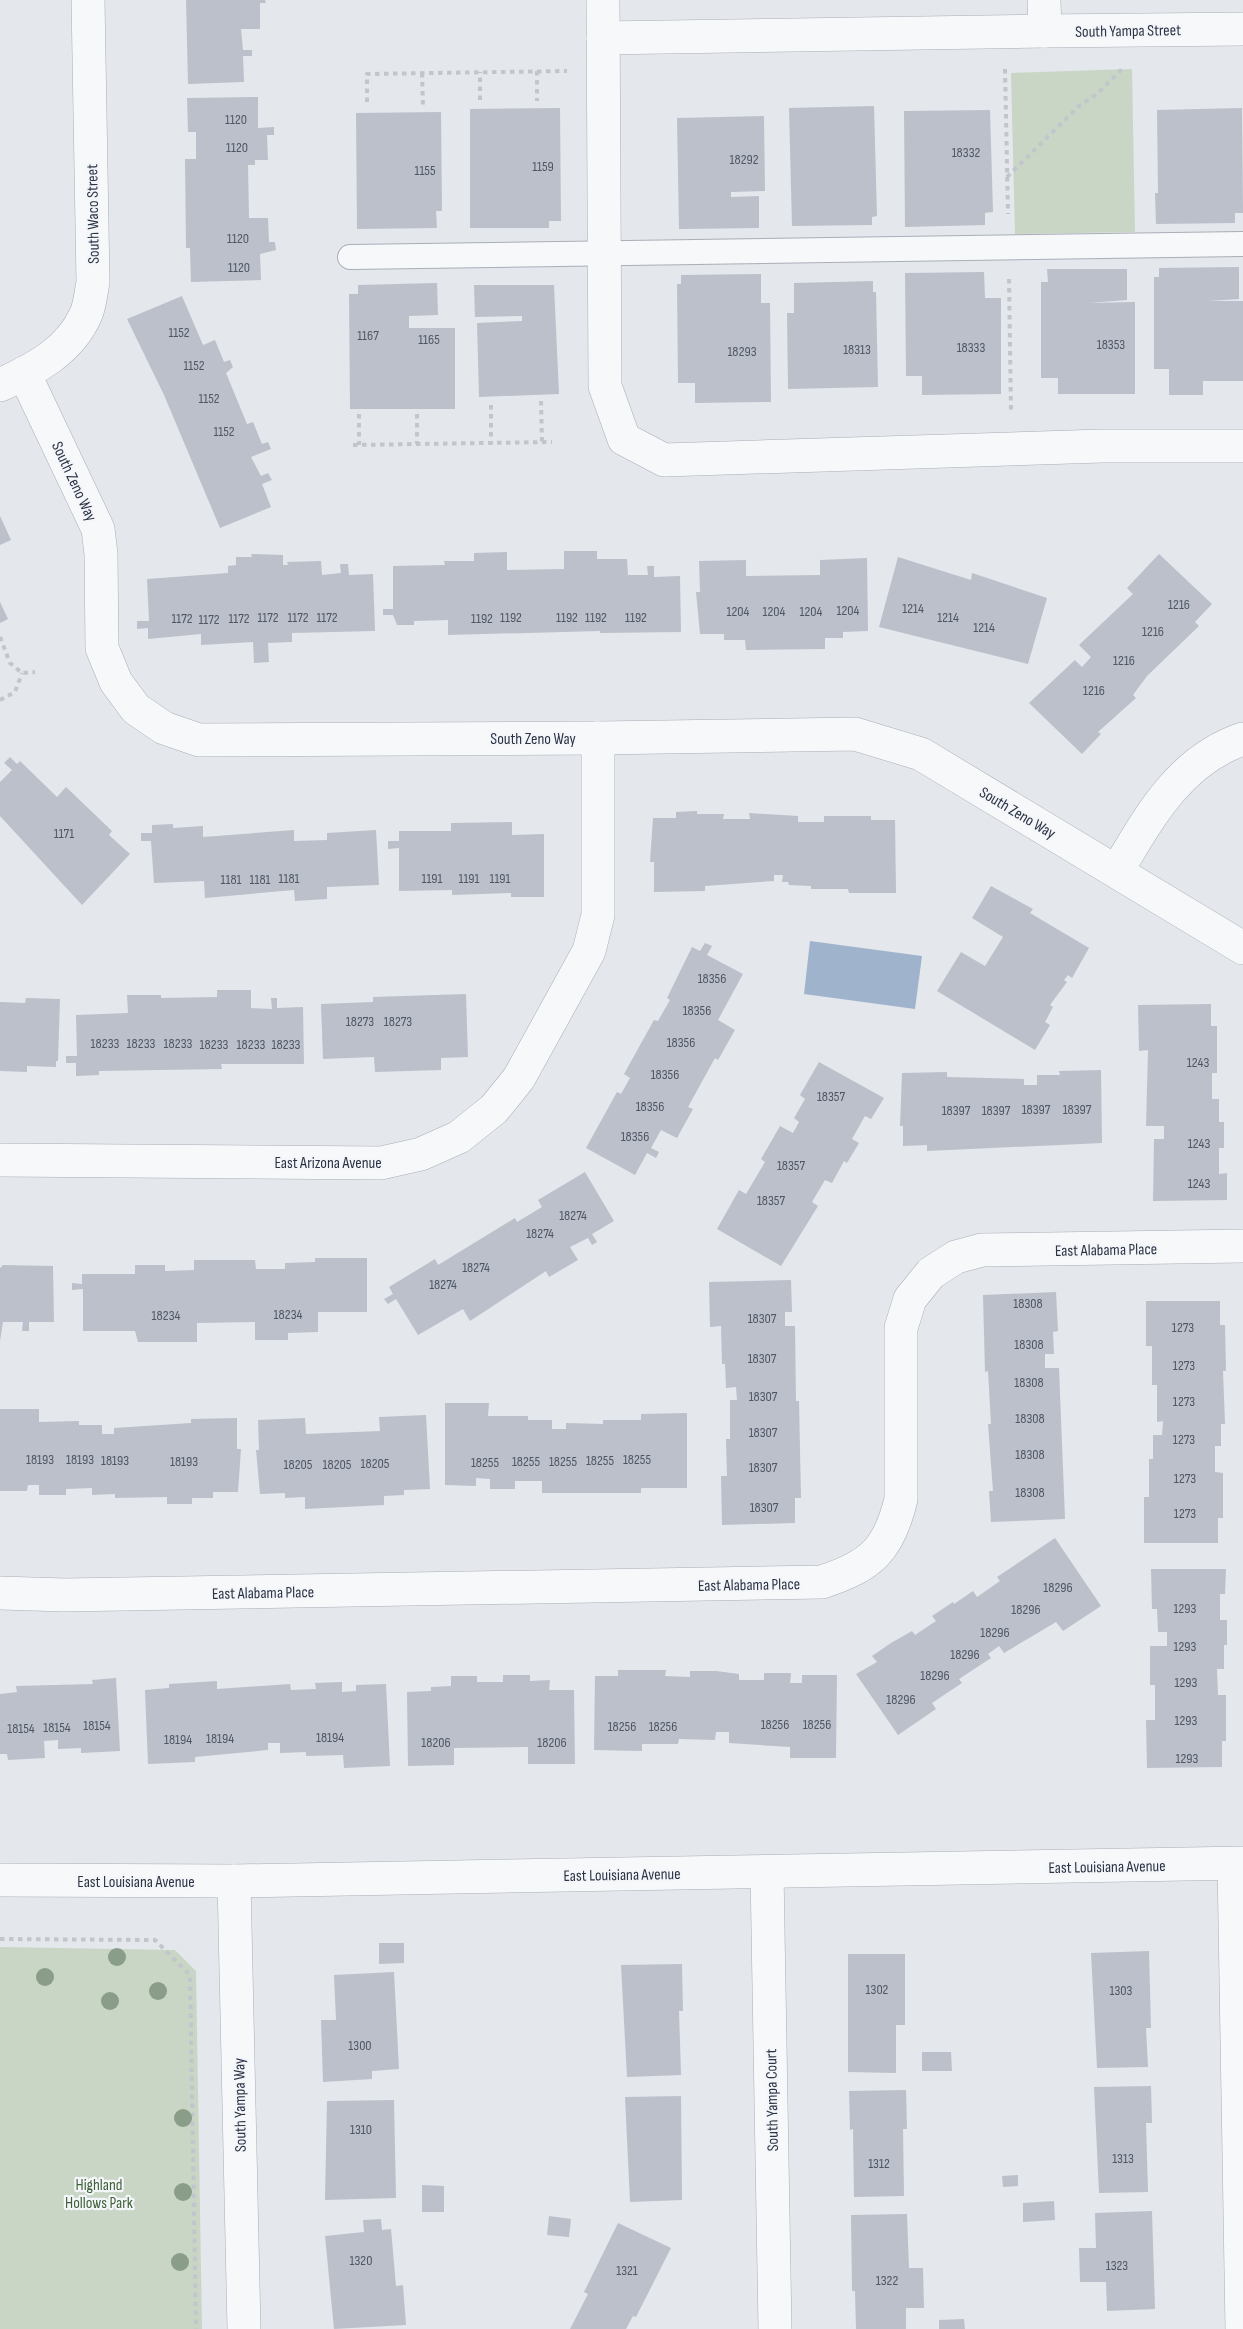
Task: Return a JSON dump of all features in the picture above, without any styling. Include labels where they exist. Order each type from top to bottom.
[{"type":"street","name":"South Waco Street","points":[[12,379],[53,357],[68,342],[86,314],[93,282],[88,0]]},
{"type":"street","points":[[603,0],[605,386],[624,439],[664,460],[1102,447],[1243,446]]},
{"type":"street","name":"South Yampa Street","points":[[603,38],[1045,16],[1243,29]]},
{"type":"street","name":"South Zeno Way","points":[[12,379],[98,529],[101,554],[102,648],[116,682],[136,709],[164,728],[198,740],[855,734],[921,754],[1243,948]]},
{"type":"street","name":"East Arizona Avenue","points":[[0,1160],[381,1163],[421,1154],[459,1137],[494,1109],[519,1078],[590,951],[598,915],[598,738]]},
{"type":"street","points":[[1117,871],[1160,800],[1191,768],[1229,744],[1243,739]]},
{"type":"street","name":"East Alabama Place","points":[[0,1593],[65,1595],[822,1582],[854,1572],[879,1550],[895,1524],[901,1499],[901,1328],[910,1299],[931,1273],[956,1257],[982,1251],[1243,1246]]},
{"type":"street","points":[[1239,1864],[1242,2329]]},
{"type":"street","name":"East Louisiana Avenue","points":[[0,1880],[234,1881],[1239,1864]]},
{"type":"street","name":"South Yampa Court","points":[[767,1872],[775,2329]]},
{"type":"street","name":"South Yampa Way","points":[[234,1881],[244,2329]]},
{"type":"lane","points":[[350,257],[1243,244]]},
{"type":"path","points":[[1007,177],[1079,106],[1097,94],[1128,64]]},
{"type":"path","points":[[537,71],[537,101]]},
{"type":"path","points":[[367,102],[367,74],[570,71]]},
{"type":"path","points":[[480,72],[480,100]]},
{"type":"path","points":[[422,73],[423,107]]},
{"type":"path","points":[[541,401],[542,443]]},
{"type":"path","points":[[491,405],[491,444]]},
{"type":"path","points":[[359,414],[359,445]]},
{"type":"path","points":[[417,414],[417,444]]},
{"type":"path","points":[[353,445],[552,442]]},
{"type":"path","points":[[0,637],[10,663],[22,674]]},
{"type":"path","points":[[22,674],[36,672]]},
{"type":"path","points":[[1,699],[15,692],[22,674]]},
{"type":"path","points":[[0,1939],[155,1940],[190,1975],[196,2329]]},
{"type":"green space","points":[[1132,69],[1135,232],[1015,234],[1011,73]]},
{"type":"green space","name":"Highland Hollows Park","points":[[0,1947],[175,1950],[196,1971],[202,2329],[0,2329]]},
{"type":"water","points":[[810,941],[922,956],[915,1009],[804,994]]},
{"type":"building","points":[[186,0],[265,0],[266,3],[260,3],[260,29],[241,29],[243,50],[252,50],[252,56],[243,56],[244,82],[188,84]]},
{"type":"building","points":[[258,97],[258,128],[274,127],[274,135],[267,135],[268,160],[255,160],[255,165],[248,165],[249,218],[268,218],[269,242],[275,242],[276,250],[260,254],[261,280],[191,282],[190,248],[186,248],[185,159],[196,159],[196,132],[188,132],[187,98]]},
{"type":"building","points":[[874,106],[877,216],[872,217],[872,225],[792,226],[789,108]]},
{"type":"building","points":[[560,108],[561,221],[549,221],[549,228],[470,228],[470,109]]},
{"type":"building","points":[[1242,108],[1243,213],[1235,213],[1235,223],[1156,224],[1157,110]]},
{"type":"building","points":[[990,110],[993,212],[985,213],[985,225],[905,227],[904,111]]},
{"type":"building","points":[[441,112],[442,211],[436,211],[437,228],[357,229],[356,113]]},
{"type":"building","points":[[764,116],[765,191],[731,192],[731,197],[759,196],[759,228],[679,229],[677,118]]},
{"type":"building","points":[[1239,267],[1239,299],[1208,301],[1243,301],[1243,381],[1203,381],[1203,395],[1169,395],[1169,369],[1154,369],[1154,277],[1159,277],[1159,268]]},
{"type":"building","points":[[1047,269],[1127,269],[1127,300],[1089,303],[1135,302],[1135,394],[1058,394],[1058,378],[1041,378],[1041,282],[1048,282]]},
{"type":"building","points":[[984,272],[985,298],[1001,298],[1001,394],[922,395],[922,376],[906,376],[905,273]]},
{"type":"building","points":[[761,274],[761,303],[770,303],[771,402],[695,403],[695,383],[678,383],[677,284],[681,284],[681,275]]},
{"type":"building","points":[[873,281],[873,292],[876,292],[878,387],[788,389],[787,313],[794,313],[794,283]]},
{"type":"building","points":[[437,283],[438,315],[409,316],[409,328],[455,328],[455,409],[350,409],[349,294],[358,294],[358,285]]},
{"type":"building","points":[[474,285],[554,285],[559,394],[479,397],[477,323],[522,321],[522,316],[475,317]]},
{"type":"building","points":[[182,296],[203,345],[215,340],[224,362],[230,360],[233,367],[226,373],[247,424],[253,422],[262,444],[268,442],[271,449],[251,457],[261,476],[268,473],[272,480],[262,484],[271,507],[220,528],[164,395],[127,319]]},
{"type":"building","points":[[0,516],[11,540],[0,545]]},
{"type":"building","points":[[564,551],[597,551],[597,559],[627,559],[628,575],[648,575],[647,566],[654,566],[654,577],[680,576],[681,632],[600,633],[600,631],[448,635],[448,620],[414,621],[414,625],[397,625],[393,615],[383,615],[383,609],[393,609],[393,566],[445,565],[444,561],[474,561],[474,553],[507,552],[507,570],[564,569]]},
{"type":"building","points":[[251,554],[283,555],[283,565],[288,565],[287,562],[321,561],[322,575],[341,573],[340,564],[348,564],[349,575],[373,574],[375,631],[292,633],[292,642],[268,643],[269,662],[254,663],[253,642],[201,645],[201,634],[148,639],[148,628],[137,629],[137,621],[149,621],[147,579],[228,573],[228,566],[236,565],[236,557],[252,557]]},
{"type":"building","points":[[1159,554],[1212,604],[1195,622],[1199,626],[1147,676],[1133,695],[1136,698],[1098,732],[1101,734],[1082,754],[1029,703],[1075,660],[1082,667],[1091,657],[1079,645],[1133,594],[1127,588]]},
{"type":"building","points":[[898,557],[971,580],[972,573],[1047,598],[1028,664],[879,627]]},
{"type":"building","points":[[867,558],[868,631],[843,632],[843,638],[825,638],[825,649],[746,650],[745,640],[724,640],[724,634],[700,634],[696,592],[700,592],[699,561],[746,560],[746,576],[820,575],[820,560]]},
{"type":"building","points":[[0,602],[8,619],[0,623]]},
{"type":"building","points":[[10,757],[17,764],[20,761],[57,797],[66,787],[112,831],[109,835],[130,854],[82,905],[0,816],[0,782],[12,770],[4,763]]},
{"type":"building","points":[[697,811],[697,814],[724,814],[723,819],[750,819],[749,813],[798,816],[798,822],[824,822],[824,816],[871,816],[871,820],[895,820],[896,893],[849,893],[848,889],[811,889],[811,886],[789,885],[788,882],[782,882],[783,875],[774,875],[774,881],[705,886],[705,891],[654,892],[654,862],[650,862],[653,818],[676,818],[676,812]]},
{"type":"building","points":[[512,822],[512,835],[544,834],[544,897],[511,897],[511,893],[452,895],[452,890],[399,891],[399,848],[388,849],[388,841],[399,841],[399,831],[451,831],[451,823]]},
{"type":"building","points":[[173,824],[173,828],[203,826],[203,837],[294,830],[294,841],[327,840],[327,833],[376,830],[379,885],[327,887],[327,899],[295,901],[294,890],[205,898],[204,881],[154,883],[151,841],[141,841],[141,833],[152,833],[152,825]]},
{"type":"building","points":[[991,886],[1033,909],[1030,913],[1089,948],[1072,978],[1068,975],[1064,980],[1067,982],[1050,1005],[1053,1007],[1045,1022],[1050,1025],[1035,1050],[937,991],[961,952],[985,966],[1003,937],[972,918]]},
{"type":"building","points":[[705,943],[712,946],[707,955],[743,974],[718,1020],[735,1030],[718,1060],[715,1058],[688,1107],[693,1109],[677,1138],[661,1130],[651,1148],[659,1152],[656,1158],[647,1153],[635,1175],[586,1148],[617,1092],[621,1094],[630,1078],[624,1074],[654,1020],[658,1021],[670,1000],[667,998],[692,947],[700,951]]},
{"type":"building","points":[[217,990],[251,990],[251,1008],[272,1009],[271,998],[277,998],[277,1008],[303,1007],[304,1064],[221,1064],[222,1069],[99,1071],[99,1075],[76,1076],[76,1063],[66,1063],[66,1056],[77,1056],[76,1015],[128,1013],[127,995],[161,995],[161,998],[217,997]]},
{"type":"building","points":[[466,994],[468,1057],[441,1058],[441,1070],[375,1072],[374,1057],[323,1059],[321,1004],[373,1002],[373,997]]},
{"type":"building","points":[[26,998],[60,999],[56,1067],[27,1066],[27,1072],[0,1071],[0,1002],[25,1003]]},
{"type":"building","points":[[1211,1004],[1211,1026],[1217,1026],[1217,1073],[1212,1073],[1212,1099],[1219,1099],[1219,1122],[1224,1122],[1224,1148],[1219,1148],[1219,1174],[1227,1173],[1227,1200],[1153,1201],[1154,1139],[1164,1139],[1164,1126],[1146,1126],[1148,1050],[1139,1051],[1138,1005]]},
{"type":"building","points":[[819,1062],[884,1098],[871,1119],[865,1116],[852,1139],[859,1143],[847,1163],[844,1161],[832,1183],[825,1180],[812,1202],[818,1206],[781,1266],[717,1229],[739,1190],[746,1194],[765,1162],[761,1159],[780,1126],[793,1133],[799,1122],[794,1118],[805,1099],[800,1095]]},
{"type":"building","points":[[1101,1070],[1102,1143],[927,1151],[927,1145],[903,1146],[903,1126],[900,1126],[902,1073],[947,1072],[947,1077],[1024,1079],[1024,1085],[1037,1085],[1037,1075],[1060,1075],[1059,1071]]},
{"type":"building","points":[[585,1172],[614,1221],[592,1234],[597,1242],[592,1245],[588,1238],[570,1247],[578,1260],[549,1277],[546,1271],[470,1321],[463,1309],[418,1335],[396,1299],[388,1304],[384,1299],[393,1294],[389,1287],[435,1259],[438,1265],[515,1218],[517,1222],[542,1207],[538,1200]]},
{"type":"building","points":[[315,1258],[367,1258],[367,1312],[318,1312],[318,1332],[288,1333],[288,1340],[255,1340],[255,1322],[197,1323],[197,1342],[138,1342],[135,1331],[83,1331],[83,1289],[72,1290],[72,1283],[82,1284],[82,1274],[135,1274],[135,1265],[165,1265],[165,1271],[194,1270],[194,1260],[255,1260],[256,1269],[285,1269],[285,1263],[315,1262]]},
{"type":"building","points":[[3,1265],[53,1266],[54,1322],[29,1322],[29,1331],[22,1331],[23,1322],[3,1322],[0,1341],[0,1268]]},
{"type":"building","points":[[791,1280],[792,1312],[785,1312],[785,1326],[795,1326],[796,1401],[799,1401],[801,1498],[795,1498],[795,1523],[722,1525],[721,1476],[727,1476],[726,1439],[730,1439],[730,1400],[737,1400],[736,1387],[726,1388],[725,1364],[722,1364],[721,1326],[710,1327],[709,1282]]},
{"type":"building","points":[[1056,1292],[1058,1331],[1053,1332],[1054,1354],[1045,1354],[1045,1368],[1059,1368],[1065,1519],[991,1522],[989,1491],[993,1491],[988,1424],[991,1424],[988,1371],[985,1372],[983,1295]]},
{"type":"building","points":[[1146,1301],[1220,1301],[1220,1325],[1225,1325],[1226,1371],[1223,1371],[1225,1424],[1221,1424],[1221,1446],[1215,1446],[1215,1472],[1223,1473],[1223,1518],[1218,1518],[1218,1543],[1144,1543],[1144,1497],[1149,1497],[1149,1459],[1153,1459],[1153,1435],[1162,1435],[1163,1421],[1157,1422],[1157,1385],[1152,1385],[1152,1346],[1146,1346]]},
{"type":"building","points":[[445,1403],[489,1403],[488,1416],[528,1416],[528,1420],[552,1420],[552,1429],[566,1429],[566,1423],[603,1424],[603,1420],[641,1420],[641,1414],[687,1413],[687,1488],[641,1488],[641,1493],[542,1493],[542,1481],[515,1481],[515,1489],[490,1489],[490,1479],[476,1478],[476,1486],[445,1485]]},
{"type":"building","points":[[0,1409],[39,1409],[39,1422],[79,1421],[79,1425],[102,1425],[102,1434],[114,1434],[114,1428],[191,1423],[191,1419],[237,1418],[237,1449],[241,1449],[238,1492],[213,1492],[213,1498],[192,1498],[192,1504],[167,1504],[167,1497],[115,1498],[115,1494],[92,1495],[92,1488],[66,1489],[66,1495],[39,1495],[39,1485],[28,1485],[27,1491],[0,1491]]},
{"type":"building","points":[[426,1415],[430,1489],[404,1490],[404,1495],[384,1496],[384,1505],[305,1509],[305,1497],[285,1498],[285,1493],[260,1494],[256,1450],[259,1450],[258,1420],[305,1418],[306,1434],[380,1431],[379,1417]]},
{"type":"building","points":[[1055,1538],[1101,1606],[1063,1631],[1056,1622],[1004,1653],[999,1646],[988,1654],[991,1658],[959,1679],[962,1683],[932,1703],[936,1709],[898,1735],[856,1674],[877,1662],[872,1656],[891,1643],[912,1631],[915,1635],[936,1621],[932,1616],[973,1591],[977,1597],[1000,1581],[997,1577]]},
{"type":"building","points":[[1151,1569],[1226,1569],[1225,1594],[1220,1594],[1220,1620],[1227,1620],[1227,1645],[1224,1645],[1224,1669],[1217,1669],[1218,1695],[1226,1695],[1226,1741],[1222,1741],[1222,1767],[1147,1768],[1146,1720],[1155,1720],[1155,1685],[1150,1685],[1150,1646],[1167,1646],[1167,1632],[1158,1632],[1157,1609],[1152,1609]]},
{"type":"building","points":[[618,1670],[666,1670],[665,1676],[690,1677],[690,1671],[716,1671],[739,1674],[739,1680],[764,1680],[764,1673],[791,1673],[790,1683],[802,1683],[802,1675],[837,1675],[836,1758],[790,1758],[790,1747],[729,1743],[729,1732],[716,1732],[715,1740],[679,1739],[678,1744],[642,1744],[642,1751],[594,1750],[595,1676],[618,1676]]},
{"type":"building","points":[[503,1675],[530,1675],[530,1681],[550,1680],[549,1690],[574,1690],[575,1764],[528,1764],[528,1747],[454,1748],[454,1765],[408,1766],[407,1692],[431,1691],[431,1687],[451,1686],[451,1676],[477,1676],[477,1682],[503,1682]]},
{"type":"building","points":[[116,1678],[120,1751],[81,1753],[81,1748],[58,1749],[58,1740],[44,1741],[45,1758],[8,1760],[7,1754],[0,1754],[0,1694],[17,1692],[16,1686],[93,1684],[92,1680]]},
{"type":"building","points":[[217,1681],[217,1689],[290,1684],[291,1690],[316,1689],[315,1683],[342,1682],[342,1692],[356,1691],[356,1685],[386,1684],[390,1766],[344,1768],[343,1755],[306,1756],[306,1752],[280,1753],[280,1743],[268,1743],[268,1750],[195,1757],[195,1762],[148,1764],[145,1690],[169,1688],[169,1684]]},
{"type":"building","points":[[379,1943],[404,1943],[404,1963],[379,1964]]},
{"type":"building","points":[[1149,1951],[1151,2028],[1146,2028],[1148,2067],[1097,2068],[1091,1953]]},
{"type":"building","points":[[848,1954],[905,1954],[905,2025],[896,2025],[896,2073],[848,2072]]},
{"type":"building","points":[[682,1964],[683,2011],[679,2011],[681,2075],[627,2077],[621,1965]]},
{"type":"building","points":[[394,1972],[399,2069],[372,2071],[372,2079],[323,2082],[321,2020],[336,2020],[334,1975]]},
{"type":"building","points":[[922,2052],[951,2052],[952,2071],[922,2071]]},
{"type":"building","points":[[1151,2086],[1152,2123],[1146,2123],[1148,2192],[1099,2193],[1094,2087]]},
{"type":"building","points":[[906,2090],[907,2129],[903,2129],[904,2196],[854,2197],[853,2129],[850,2130],[849,2091]]},
{"type":"building","points":[[681,2096],[682,2200],[630,2202],[625,2097]]},
{"type":"building","points":[[394,2100],[396,2198],[325,2200],[327,2101]]},
{"type":"building","points":[[1018,2175],[1018,2186],[1003,2187],[1002,2176]]},
{"type":"building","points":[[422,2185],[444,2186],[444,2212],[422,2212]]},
{"type":"building","points":[[1054,2201],[1055,2220],[1023,2222],[1023,2203]]},
{"type":"building","points":[[1152,2211],[1155,2309],[1107,2311],[1106,2282],[1080,2282],[1079,2248],[1096,2248],[1095,2213]]},
{"type":"building","points":[[907,2214],[909,2268],[923,2268],[924,2308],[906,2308],[906,2329],[856,2329],[855,2291],[852,2291],[851,2215]]},
{"type":"building","points":[[549,2216],[571,2219],[569,2237],[547,2235]]},
{"type":"building","points":[[381,2219],[382,2230],[391,2229],[396,2286],[403,2285],[406,2325],[334,2329],[325,2236],[364,2232],[363,2220]]},
{"type":"building","points":[[618,2223],[671,2248],[636,2317],[633,2316],[626,2329],[570,2329],[588,2294],[584,2292]]},
{"type":"building","points":[[964,2319],[965,2329],[939,2329],[939,2320]]}]
